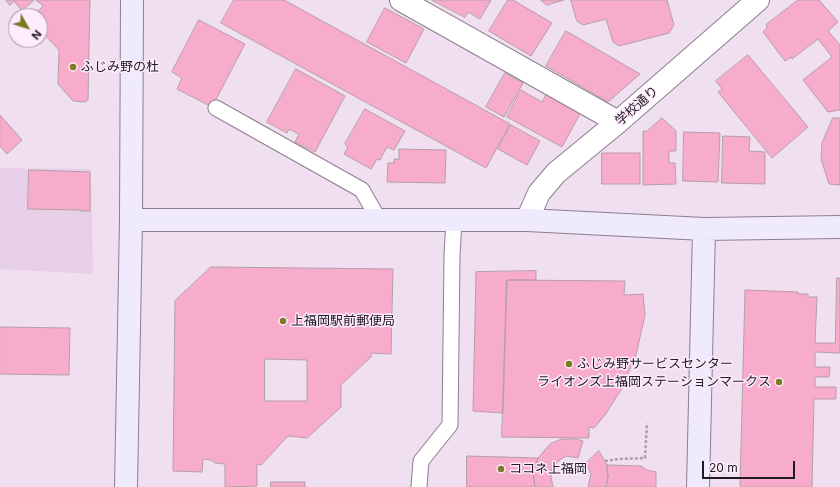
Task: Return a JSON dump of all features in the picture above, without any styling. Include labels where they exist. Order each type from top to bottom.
[{"type":"street","points":[[126,487],[131,220],[132,0]]},
{"type":"street","points":[[401,0],[618,122]]},
{"type":"street","name":"学校通り","points":[[527,220],[539,193],[556,173],[618,122],[758,0]]},
{"type":"street","points":[[131,220],[527,220],[704,229],[840,227]]},
{"type":"street","points":[[698,487],[704,229]]},
{"type":"lane","points":[[216,108],[362,190],[379,220]]},
{"type":"lane","points":[[419,487],[421,461],[450,425],[452,255],[454,220]]},
{"type":"path","points":[[605,460],[619,458],[645,458],[647,423]]},
{"type":"shaded area","points":[[0,168],[91,169],[93,274],[0,269]]},
{"type":"building","points":[[6,0],[34,0],[25,8],[20,8],[14,1],[10,5]]},
{"type":"building","name":"ふじみ野の杜","points":[[36,0],[90,0],[88,100],[85,102],[73,101],[58,84],[59,50],[48,38],[48,8],[41,8],[43,6]]},
{"type":"building","points":[[234,0],[284,0],[510,124],[486,168],[221,23]]},
{"type":"building","points":[[432,0],[491,0],[480,19],[468,12],[465,17]]},
{"type":"building","points":[[508,0],[513,0],[552,23],[531,56],[489,31]]},
{"type":"building","points":[[541,0],[564,0],[547,5]]},
{"type":"building","points":[[571,0],[667,0],[674,25],[669,33],[619,46],[613,42],[606,19],[583,25],[577,21]]},
{"type":"building","points":[[798,0],[819,0],[838,22],[828,31],[840,45],[840,110],[828,112],[803,80],[832,57],[818,39],[792,59],[791,57],[785,61],[763,32],[767,28],[766,25]]},
{"type":"building","points":[[385,8],[424,29],[406,63],[367,42]]},
{"type":"building","points":[[199,20],[245,44],[212,107],[177,89],[182,78],[172,72]]},
{"type":"building","points":[[566,31],[640,74],[608,102],[546,66]]},
{"type":"building","points":[[748,55],[808,127],[772,158],[718,92],[722,89],[716,81]]},
{"type":"building","points":[[296,69],[345,96],[315,152],[295,142],[299,134],[289,129],[287,133],[267,122]]},
{"type":"building","points":[[505,73],[523,83],[504,117],[486,107]]},
{"type":"building","points":[[521,90],[542,102],[547,93],[581,112],[562,147],[507,117]]},
{"type":"building","points":[[365,109],[405,131],[394,150],[387,147],[380,160],[377,159],[371,169],[344,154],[348,147],[345,144]]},
{"type":"building","points":[[0,115],[22,140],[7,154],[0,146]]},
{"type":"building","points":[[662,118],[676,131],[676,151],[669,151],[669,163],[675,163],[676,184],[643,185],[643,131],[647,131]]},
{"type":"building","points":[[833,118],[840,118],[840,185],[829,184],[821,159],[822,143]]},
{"type":"building","points":[[511,125],[540,141],[527,165],[498,149]]},
{"type":"building","points":[[684,132],[720,133],[718,182],[683,181]]},
{"type":"building","points":[[723,136],[750,137],[749,151],[765,152],[765,184],[722,183]]},
{"type":"building","points":[[399,149],[446,150],[445,183],[387,182],[388,163],[394,163],[394,159],[399,159]]},
{"type":"building","points":[[602,153],[640,153],[640,184],[602,184]]},
{"type":"building","points":[[29,170],[90,172],[90,211],[28,209]]},
{"type":"building","points":[[211,267],[393,269],[391,354],[371,353],[371,357],[341,385],[341,407],[307,438],[288,436],[261,465],[257,464],[257,486],[225,487],[225,464],[215,463],[211,460],[203,459],[202,472],[173,471],[175,301]],"holes":[[[265,359],[307,360],[307,401],[265,401]]]},
{"type":"building","points":[[536,271],[536,280],[507,280],[503,413],[473,411],[476,272]]},
{"type":"building","name":"ライオンズ上福岡ステーションマークス","points":[[837,278],[840,278],[840,353],[815,352],[815,367],[830,367],[829,377],[815,377],[815,387],[836,387],[836,399],[814,399],[812,487],[740,487],[745,290],[798,292],[798,294],[808,294],[808,297],[817,297],[815,343],[835,343]]},
{"type":"building","name":"ふじみ野サービスセンター","points":[[507,280],[625,281],[624,295],[643,294],[645,315],[636,355],[621,390],[605,415],[594,428],[589,427],[589,438],[502,437]]},
{"type":"building","points":[[0,327],[70,328],[69,375],[0,374]]},
{"type":"building","points":[[562,439],[576,439],[583,441],[578,458],[566,456],[553,466],[551,477],[553,487],[535,487],[533,472],[538,458],[550,444]]},
{"type":"building","points":[[599,451],[607,465],[608,477],[606,487],[588,487],[591,474],[586,463]]},
{"type":"building","name":"ココネ上福岡","points":[[467,456],[538,458],[533,472],[535,487],[467,487]]},
{"type":"building","points":[[607,465],[641,466],[647,470],[656,472],[656,487],[606,487],[608,477]]},
{"type":"building","points":[[271,482],[305,482],[305,487],[271,487]]},
{"type":"place","name":"ふじみ野の杜","points":[[73,67]]},
{"type":"place","name":"上福岡駅前郵便局","points":[[283,321]]},
{"type":"place","name":"ふじみ野サービスセンター","points":[[569,364]]},
{"type":"place","name":"ライオンズ上福岡ステーションマークス","points":[[779,382]]},
{"type":"place","name":"ココネ上福岡","points":[[501,469]]}]
